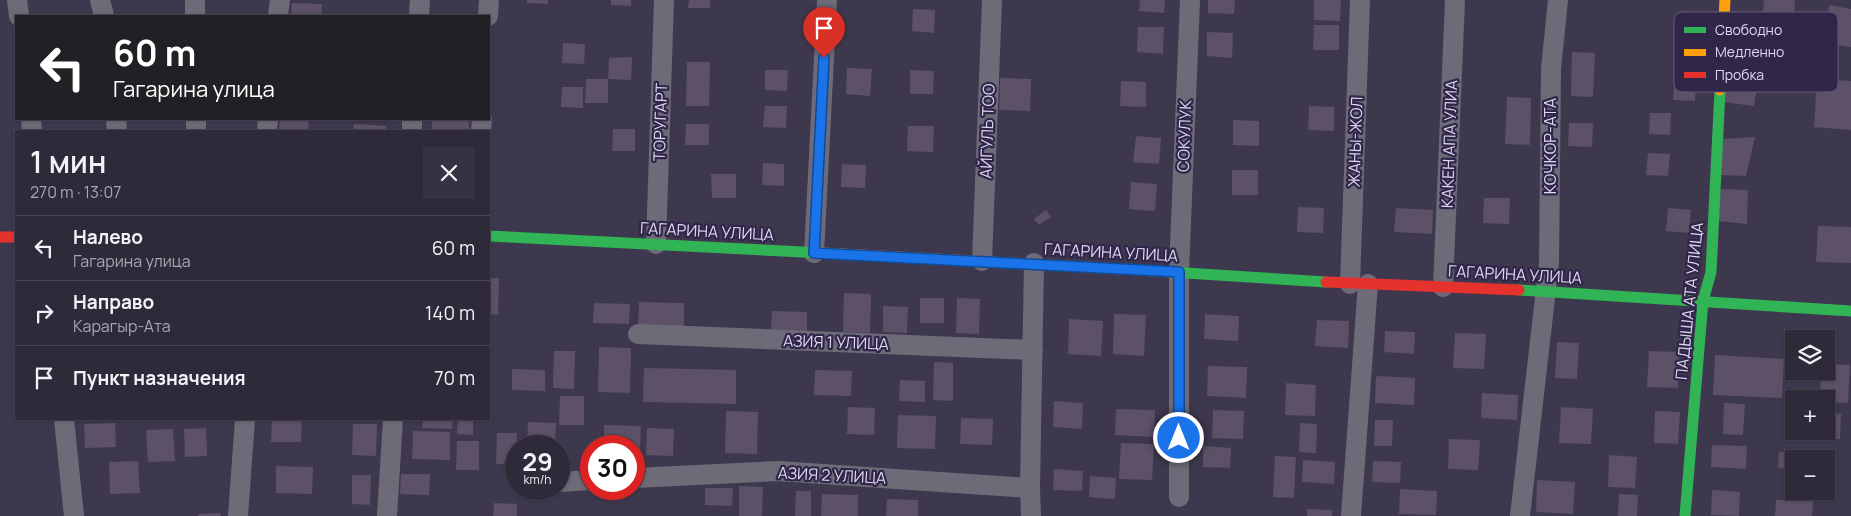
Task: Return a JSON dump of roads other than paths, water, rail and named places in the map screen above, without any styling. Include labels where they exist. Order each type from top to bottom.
[{"type":"main road","name":"ПАДЫША АТА УЛИЦА","points":[[1685,516],[1703,302],[1711,272],[1720,92]]},
{"type":"main road","name":"ГАГАРИНА УЛИЦА","points":[[490,236],[982,261],[1359,284],[1545,292],[1851,311]]},
{"type":"main road","points":[[0,237],[15,237]]},
{"type":"street","points":[[17,0],[19,15]]},
{"type":"street","points":[[100,0],[104,15]]},
{"type":"street","points":[[195,0],[195,15]]},
{"type":"street","points":[[278,15],[280,0]]},
{"type":"street","points":[[419,15],[420,0]]},
{"type":"street","points":[[488,15],[489,0]]},
{"type":"street","name":"ТОРУГАРТ","points":[[656,244],[664,0]]},
{"type":"street","points":[[814,253],[827,0]]},
{"type":"street","name":"АЙГУЛЬ ТОО","points":[[982,261],[992,0]]},
{"type":"street","name":"СОКУЛУК","points":[[1179,497],[1179,272],[1190,0]]},
{"type":"street","name":"ЖАНЫ-ЖОЛ","points":[[1351,516],[1359,284],[1360,0]]},
{"type":"street","name":"КАКЕН АПА УЛИА","points":[[1443,287],[1456,0]]},
{"type":"street","name":"КОЧКОР-АТА","points":[[1520,516],[1549,263],[1551,69],[1558,0]]},
{"type":"street","points":[[1031,516],[1034,264]]},
{"type":"street","name":"АЗИЯ 1 УЛИЦА","points":[[638,334],[1033,350]]},
{"type":"street","points":[[64,420],[74,516]]},
{"type":"street","points":[[238,516],[245,420]]},
{"type":"street","points":[[387,516],[393,420]]},
{"type":"street","name":"АЗИЯ 2 УЛИЦА","points":[[645,477],[778,471],[1030,488]]}]
